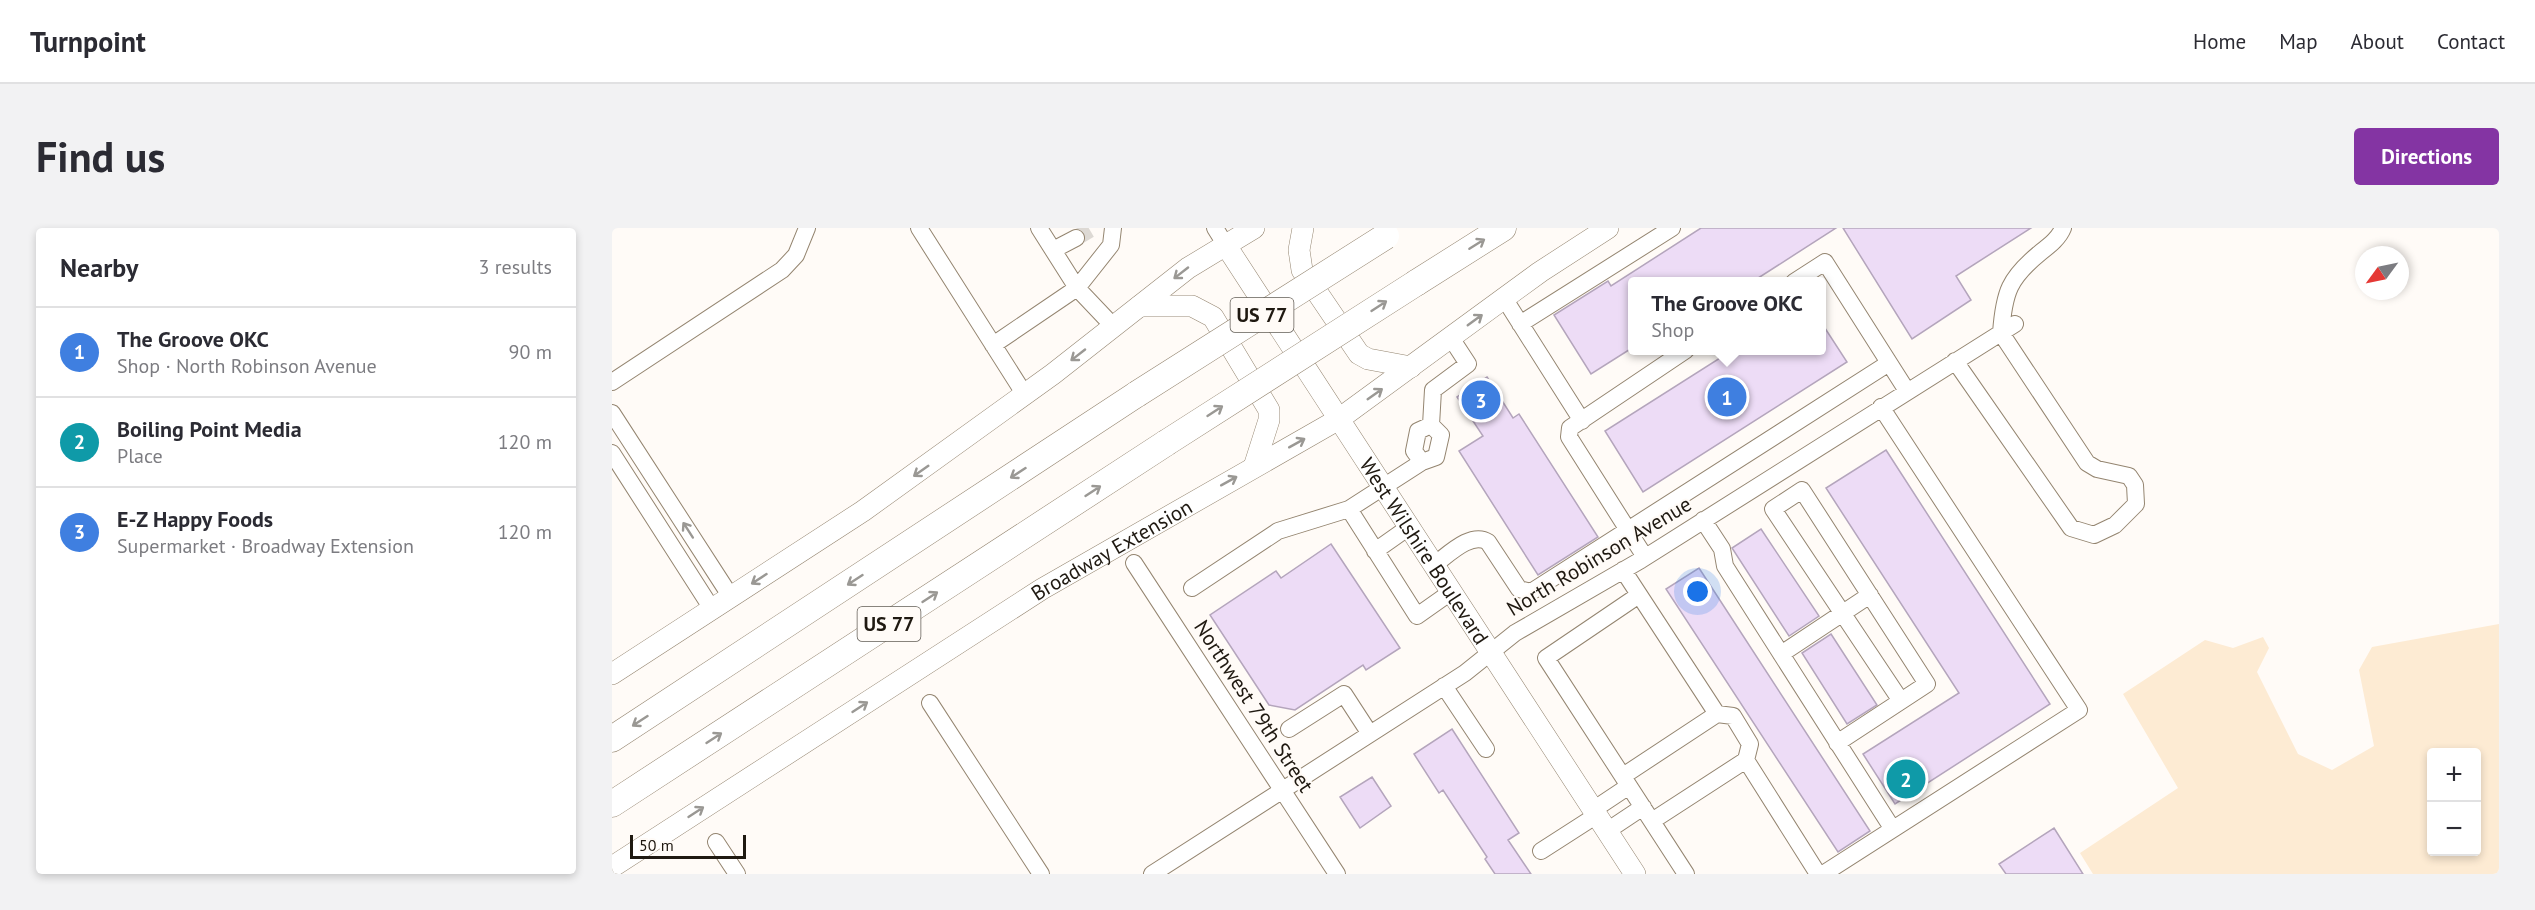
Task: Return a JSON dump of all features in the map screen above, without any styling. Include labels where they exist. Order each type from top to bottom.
[{"type":"highway","name":"US 77","points":[[612,804],[1166,443],[1503,228]]},
{"type":"highway","name":"US 77","points":[[612,739],[1137,394],[1393,232]]},
{"type":"main road","points":[[612,674],[863,511],[1025,395],[1188,268],[1220,236],[1254,228]]},
{"type":"main road","points":[[1303,228],[1299,250],[1302,270],[1359,354],[1368,359],[1411,368]]},
{"type":"main road","name":"Broadway Extension","points":[[612,867],[1042,589],[1339,419],[1504,298],[1608,228]]},
{"type":"main road","name":"West Wilshire Boulevard","points":[[1220,236],[1635,874]]},
{"type":"main road","points":[[1140,306],[1192,306],[1213,317],[1269,410],[1269,420],[1254,467]]},
{"type":"street","points":[[612,382],[782,270],[796,255],[807,228]]},
{"type":"street","points":[[919,228],[1025,395]]},
{"type":"street","points":[[993,345],[1077,288],[1111,245],[1113,228]]},
{"type":"street","points":[[1520,324],[1672,228]]},
{"type":"street","points":[[1955,362],[2071,528],[2094,536],[2115,525],[2136,504],[2134,485],[2129,476],[2097,469],[2087,463],[2008,328],[2005,297],[2017,272],[2054,242],[2063,228]]},
{"type":"street","points":[[1043,229],[1053,250],[1077,288],[1114,327]]},
{"type":"street","points":[[1053,250],[1076,238]]},
{"type":"street","points":[[1802,277],[1825,262],[1907,391]]},
{"type":"street","points":[[1504,298],[1582,421]]},
{"type":"street","name":"North Robinson Avenue","points":[[1152,874],[1444,686],[1525,627],[1644,557],[2008,328]]},
{"type":"street","points":[[1192,588],[1278,531],[1349,509],[1422,462],[1437,457],[1441,435],[1431,425],[1434,390],[1468,364],[1451,338]]},
{"type":"street","points":[[1644,557],[1569,436],[1570,428],[1680,355]]},
{"type":"street","points":[[1434,566],[1472,539],[1481,538],[1488,542],[1519,589],[1531,592],[1889,363]]},
{"type":"street","points":[[1823,874],[2079,710],[1881,407]]},
{"type":"street","points":[[612,413],[731,597]]},
{"type":"street","points":[[612,453],[712,609]]},
{"type":"street","points":[[1771,477],[1786,500]]},
{"type":"street","points":[[1837,743],[1927,684],[1802,490],[1773,509],[1901,701]]},
{"type":"street","points":[[647,507],[666,495]]},
{"type":"street","points":[[1349,509],[1417,616],[1451,592]]},
{"type":"street","points":[[1703,520],[1722,549],[1725,566],[1892,828]]},
{"type":"street","points":[[1375,551],[1409,527]]},
{"type":"street","name":"Northwest 79th Street","points":[[1134,563],[1337,874]]},
{"type":"street","points":[[1623,570],[1717,714]]},
{"type":"street","points":[[1639,595],[1546,658],[1686,874]]},
{"type":"street","points":[[1781,654],[1870,595]]},
{"type":"street","points":[[1444,686],[1486,749]]},
{"type":"street","points":[[1289,729],[1344,694],[1370,734]]},
{"type":"street","points":[[930,703],[1041,874]]},
{"type":"street","points":[[1599,819],[1626,781],[1717,714],[1733,716],[1750,744],[1746,760],[1818,874]]},
{"type":"street","points":[[1541,851],[1599,819],[1648,814],[1746,760]]},
{"type":"street","points":[[716,842],[737,874]]},
{"type":"shaded area","points":[[2499,624],[2499,874],[2093,874],[2080,853],[2178,788],[2123,694],[2205,640],[2233,648],[2263,637],[2269,648],[2257,672],[2298,754],[2332,770],[2374,746],[2359,670],[2372,647]]},
{"type":"building","points":[[1701,228],[1836,228],[1760,277],[1628,277],[1628,351],[1591,374],[1554,315],[1608,281],[1611,286]]},
{"type":"building","points":[[1843,228],[2031,228],[1956,276],[1971,300],[1912,339]]},
{"type":"building","points":[[1826,330],[1847,362],[1643,492],[1605,431],[1725,355],[1826,355]]},
{"type":"building","points":[[1487,377],[1513,418],[1519,414],[1598,537],[1538,575],[1459,451],[1483,436],[1457,397]]},
{"type":"building","points":[[1886,450],[2050,704],[1895,804],[1863,754],[1959,693],[1826,488]]},
{"type":"building","points":[[1761,529],[1819,616],[1789,636],[1732,548]]},
{"type":"building","points":[[1331,544],[1400,648],[1366,670],[1363,665],[1295,710],[1269,705],[1210,615],[1276,571],[1281,578]]},
{"type":"building","points":[[1699,568],[1870,831],[1838,852],[1666,589]]},
{"type":"building","points":[[1831,634],[1877,705],[1847,724],[1802,653]]},
{"type":"building","points":[[1452,729],[1519,833],[1508,840],[1531,874],[1495,874],[1485,859],[1487,857],[1443,790],[1439,793],[1414,754]]},
{"type":"building","points":[[1372,777],[1391,806],[1360,828],[1340,797]]},
{"type":"building","points":[[2054,828],[2083,874],[2006,874],[1999,864]]},
{"type":"tunnel","points":[[1076,238],[1093,228]]},
{"type":"place","name":"The Groove OKC","points":[[1727,397]]},
{"type":"place","name":"E-Z Happy Foods","points":[[1481,400]]},
{"type":"place","name":"Boiling Point Media","points":[[1906,779]]}]
